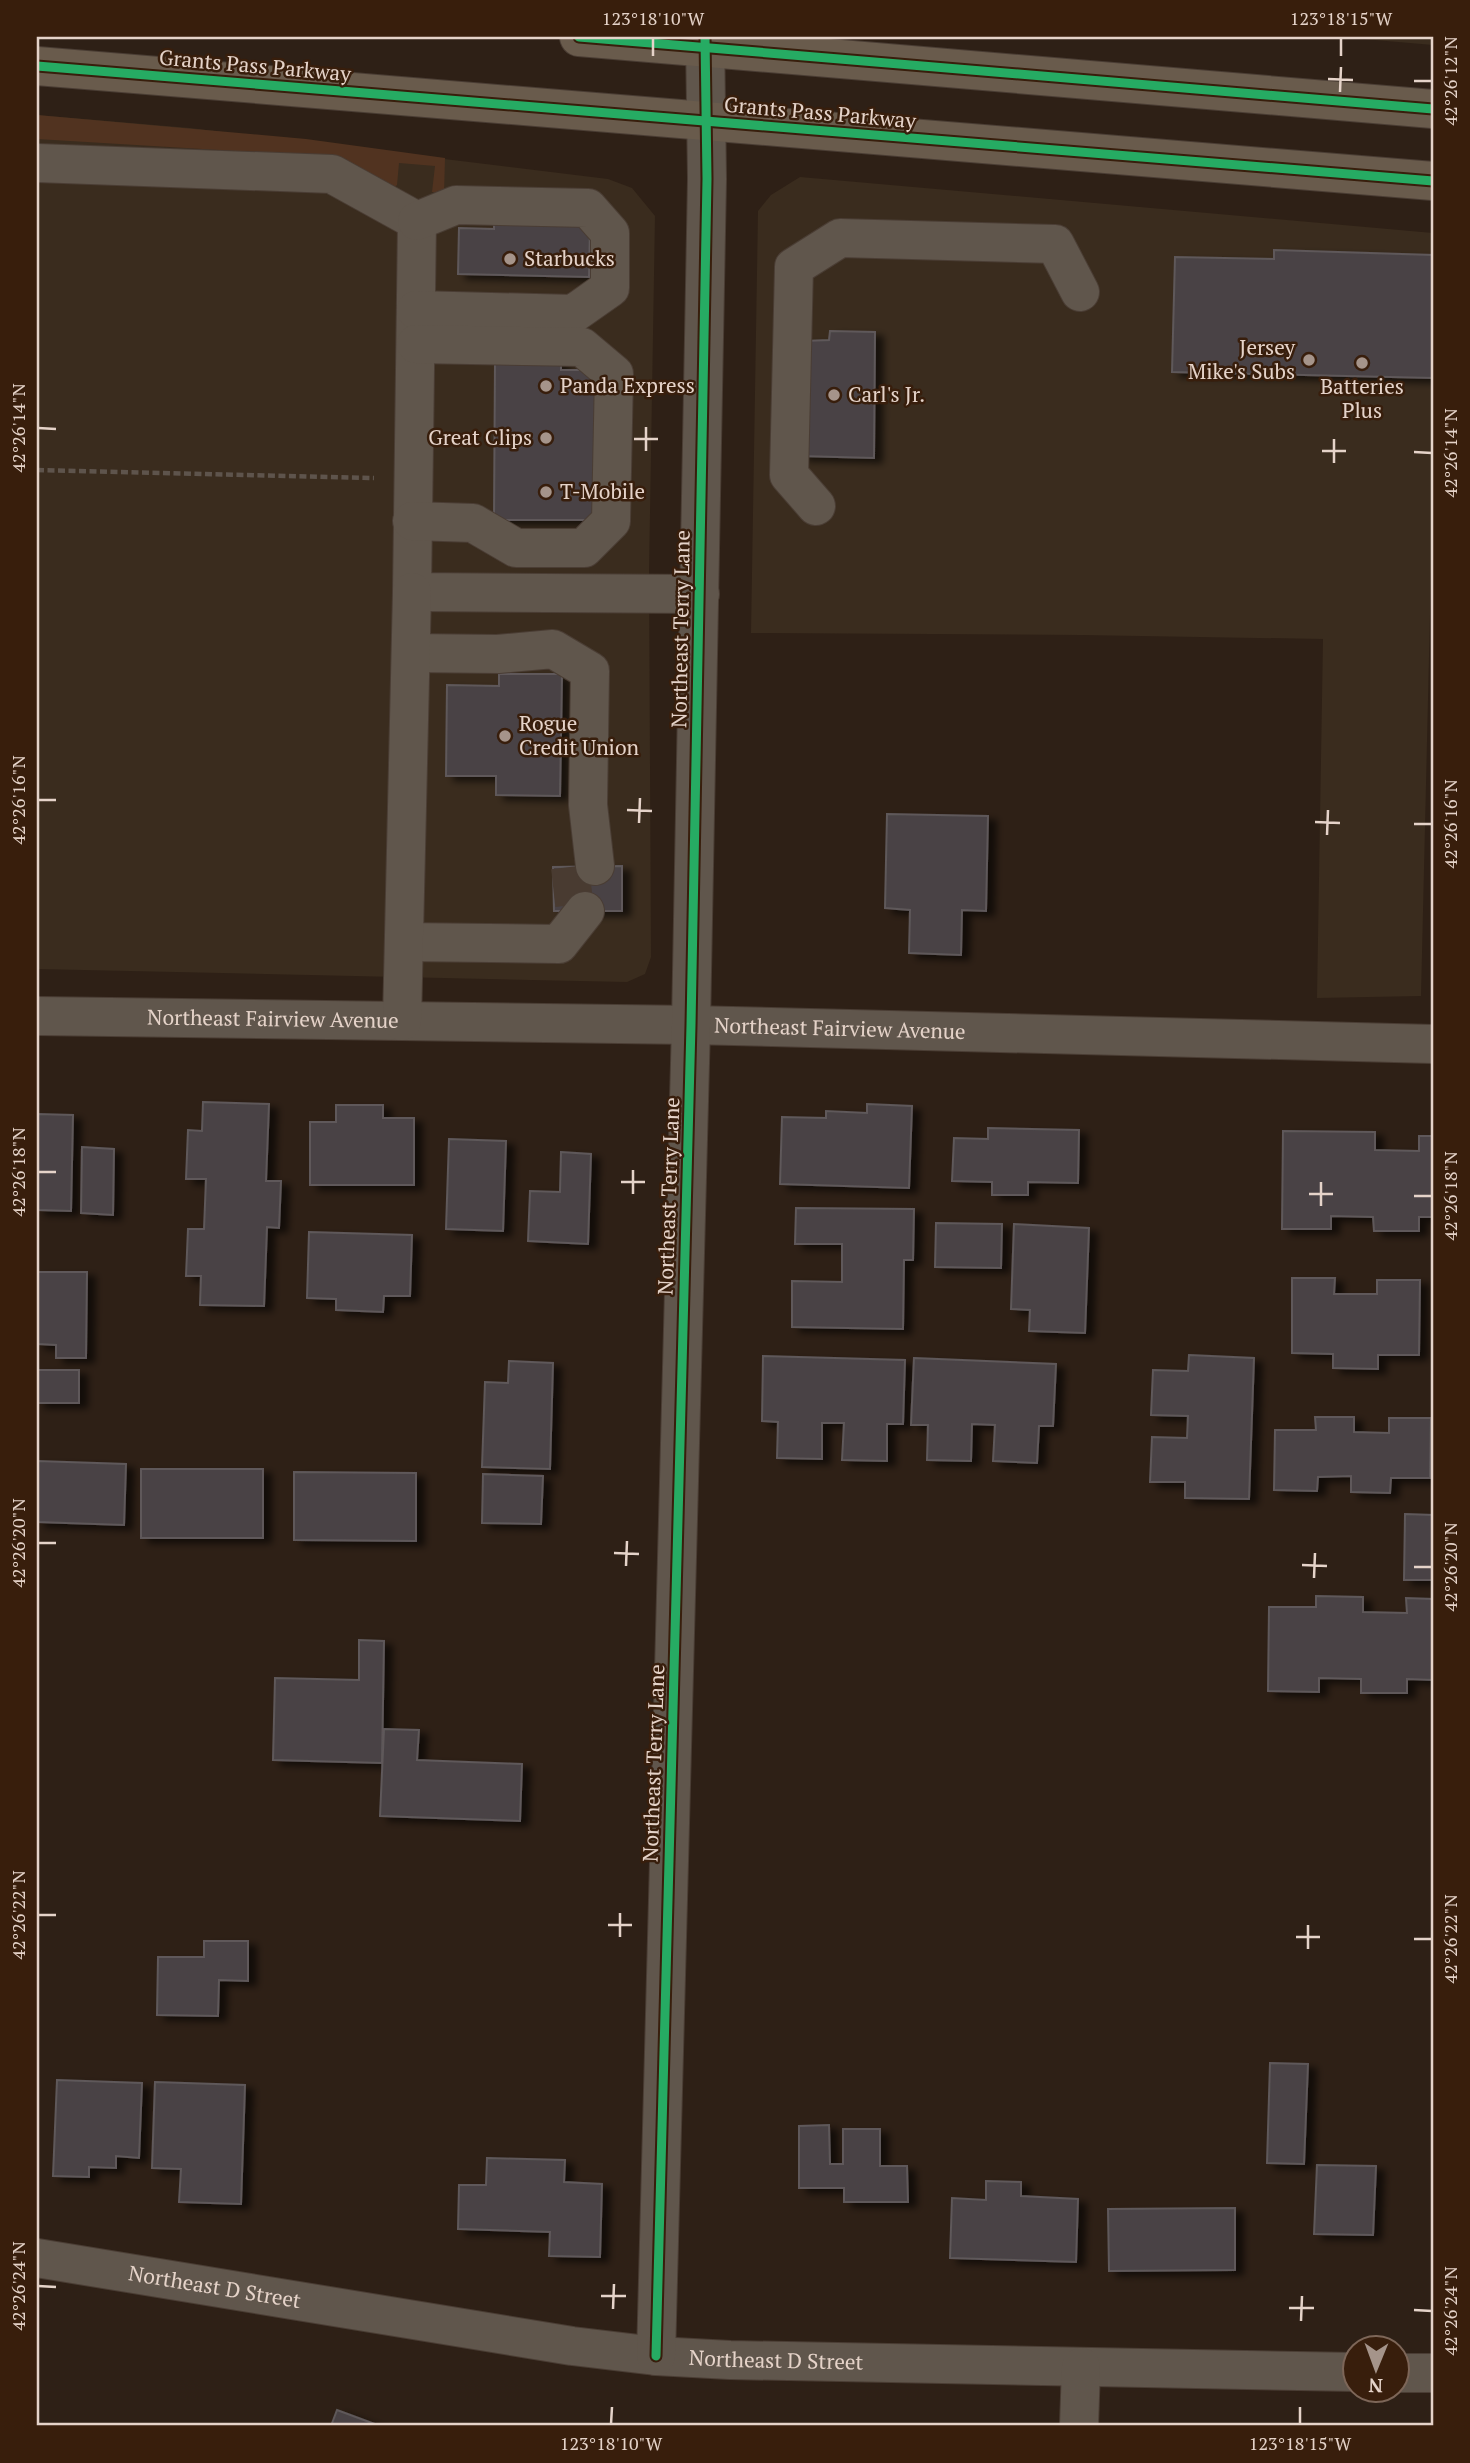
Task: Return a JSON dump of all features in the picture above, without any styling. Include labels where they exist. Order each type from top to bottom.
[{"type":"highway","points":[[579,37],[706,42],[1433,109]]},
{"type":"highway","name":"Grants Pass Parkway","points":[[37,66],[1433,181]]},
{"type":"street","name":"Northeast Terry Lane","points":[[656,2356],[691,1026],[707,193],[706,42]]},
{"type":"street","points":[[37,163],[332,174],[417,221]]},
{"type":"street","points":[[416,327],[573,314],[610,288],[610,233],[588,208],[456,205],[417,221]]},
{"type":"street","points":[[402,1021],[417,221]]},
{"type":"street","points":[[817,506],[789,475],[794,268],[840,238],[1055,244],[1080,292]]},
{"type":"street","points":[[412,521],[473,523],[516,548],[584,548],[611,521],[614,374],[582,347],[416,327]]},
{"type":"street","points":[[412,592],[699,594]]},
{"type":"street","points":[[411,653],[498,654],[553,649],[590,671],[588,805],[583,866]]},
{"type":"street","points":[[404,942],[573,922]]},
{"type":"street","name":"Northeast Fairview Avenue","points":[[37,1016],[691,1026],[1433,1044]]},
{"type":"street","name":"Northeast D Street","points":[[37,2258],[572,2346],[656,2356],[730,2360],[1340,2372]]},
{"type":"street","points":[[1079,2426],[1081,2367]]},
{"type":"street","points":[[1410,2373],[1433,2374]]},
{"type":"path","points":[[37,470],[414,478]]},
{"type":"shaded area","points":[[1340,37],[1433,37],[1433,45]]},
{"type":"shaded area","points":[[37,115],[190,128],[608,179],[632,188],[655,216],[649,573],[651,957],[645,974],[627,982],[37,969]]},
{"type":"shaded area","points":[[37,115],[306,139],[445,158],[444,194],[432,192],[435,166],[399,163],[397,185],[393,188],[354,164],[336,157],[37,139]]},
{"type":"shaded area","points":[[800,177],[1433,233],[1433,488],[1421,996],[1317,998],[1323,639],[751,633],[758,211],[771,195]]},
{"type":"building","points":[[494,210],[590,227],[589,277],[458,274],[459,228],[494,229]]},
{"type":"building","points":[[1274,250],[1433,255],[1433,378],[1172,372],[1175,257],[1274,259]]},
{"type":"building","name":"Carl's Jr.","points":[[830,331],[875,332],[874,458],[800,456],[804,341],[829,340]]},
{"type":"building","points":[[495,361],[561,362],[561,370],[599,370],[598,520],[494,520]]},
{"type":"building","points":[[499,674],[562,674],[560,796],[496,795],[496,776],[446,776],[447,685],[499,686]]},
{"type":"building","points":[[887,814],[988,816],[986,911],[962,910],[961,955],[909,953],[910,910],[885,908]]},
{"type":"building","points":[[622,866],[622,911],[554,911],[553,867]]},
{"type":"building","points":[[203,1102],[269,1104],[266,1181],[281,1181],[279,1228],[267,1227],[264,1306],[200,1305],[201,1276],[186,1276],[188,1229],[204,1229],[206,1179],[186,1179],[188,1130],[202,1131]]},
{"type":"building","points":[[867,1104],[912,1106],[909,1188],[780,1184],[782,1117],[826,1118],[826,1111],[867,1113]]},
{"type":"building","points":[[336,1105],[383,1105],[383,1118],[414,1118],[414,1185],[310,1185],[310,1122],[336,1122]]},
{"type":"building","points":[[37,1114],[73,1115],[71,1211],[37,1210]]},
{"type":"building","points":[[988,1128],[1079,1130],[1078,1183],[1028,1182],[1028,1195],[992,1195],[992,1182],[952,1181],[954,1138],[988,1139]]},
{"type":"building","points":[[1283,1131],[1375,1132],[1375,1150],[1419,1151],[1419,1136],[1433,1136],[1433,1217],[1419,1217],[1419,1231],[1374,1231],[1373,1217],[1331,1216],[1331,1229],[1282,1229]]},
{"type":"building","points":[[449,1139],[506,1141],[503,1231],[446,1229]]},
{"type":"building","points":[[82,1147],[114,1149],[113,1215],[81,1213]]},
{"type":"building","points":[[561,1152],[591,1154],[588,1244],[528,1241],[530,1191],[560,1192]]},
{"type":"building","points":[[796,1208],[914,1209],[913,1260],[904,1260],[903,1329],[792,1327],[792,1281],[842,1282],[842,1244],[795,1244]]},
{"type":"building","points":[[936,1223],[1002,1224],[1001,1268],[935,1267]]},
{"type":"building","points":[[1014,1224],[1089,1228],[1085,1333],[1029,1331],[1030,1310],[1011,1309]]},
{"type":"building","points":[[309,1232],[412,1235],[410,1296],[384,1296],[383,1312],[336,1310],[336,1299],[307,1298]]},
{"type":"building","points":[[37,1272],[87,1272],[86,1358],[56,1358],[56,1345],[37,1344]]},
{"type":"building","points":[[1292,1278],[1335,1278],[1334,1294],[1377,1294],[1377,1280],[1420,1280],[1419,1355],[1378,1355],[1378,1369],[1333,1368],[1333,1354],[1292,1353]]},
{"type":"building","points":[[1189,1355],[1254,1358],[1249,1499],[1185,1498],[1185,1482],[1150,1482],[1152,1437],[1187,1438],[1188,1416],[1151,1415],[1153,1370],[1188,1371]]},
{"type":"building","points":[[763,1356],[905,1360],[903,1424],[887,1424],[887,1461],[842,1460],[844,1423],[822,1423],[822,1459],[777,1458],[778,1422],[762,1421]]},
{"type":"building","points":[[914,1358],[1056,1364],[1053,1426],[1039,1426],[1037,1463],[993,1461],[995,1425],[972,1424],[971,1461],[927,1460],[928,1425],[911,1425]]},
{"type":"building","points":[[509,1361],[553,1363],[550,1469],[482,1467],[485,1382],[508,1383]]},
{"type":"building","points":[[37,1370],[79,1370],[79,1403],[37,1403]]},
{"type":"building","points":[[1315,1417],[1354,1417],[1354,1432],[1389,1433],[1389,1418],[1431,1418],[1430,1478],[1391,1478],[1390,1493],[1351,1492],[1351,1476],[1318,1477],[1317,1491],[1274,1490],[1275,1430],[1316,1430]]},
{"type":"building","points":[[37,1461],[126,1464],[124,1525],[37,1522]]},
{"type":"building","points":[[141,1469],[263,1469],[263,1538],[141,1538]]},
{"type":"building","points":[[294,1472],[416,1473],[416,1541],[294,1540]]},
{"type":"building","points":[[483,1474],[543,1476],[541,1524],[482,1523]]},
{"type":"building","points":[[1405,1514],[1433,1515],[1433,1580],[1404,1580]]},
{"type":"building","points":[[1316,1596],[1363,1597],[1363,1612],[1407,1613],[1406,1598],[1433,1599],[1433,1680],[1407,1679],[1407,1693],[1361,1693],[1361,1679],[1319,1678],[1319,1692],[1268,1691],[1269,1607],[1316,1607]]},
{"type":"building","points":[[359,1640],[384,1641],[382,1763],[273,1760],[275,1678],[359,1680]]},
{"type":"building","points":[[384,1729],[419,1730],[417,1760],[522,1764],[520,1821],[380,1816]]},
{"type":"building","points":[[204,1941],[248,1941],[248,1981],[219,1980],[218,2016],[157,2015],[158,1957],[204,1957]]},
{"type":"building","points":[[1270,2063],[1308,2064],[1304,2164],[1267,2163]]},
{"type":"building","points":[[57,2080],[142,2083],[139,2158],[116,2156],[116,2168],[89,2167],[89,2177],[53,2176]]},
{"type":"building","points":[[155,2082],[245,2085],[241,2204],[179,2202],[181,2169],[152,2168]]},
{"type":"building","points":[[829,2125],[830,2164],[843,2164],[843,2129],[880,2129],[880,2166],[907,2166],[908,2202],[844,2202],[844,2188],[799,2188],[799,2126]]},
{"type":"building","points":[[487,2158],[565,2160],[564,2182],[602,2184],[600,2257],[549,2256],[550,2232],[458,2229],[459,2185],[486,2185]]},
{"type":"building","points":[[1317,2165],[1376,2166],[1373,2235],[1314,2234]]},
{"type":"building","points":[[986,2181],[1021,2182],[1021,2196],[1078,2199],[1076,2262],[950,2258],[952,2198],[986,2200]]},
{"type":"building","points":[[1235,2208],[1235,2270],[1109,2271],[1108,2209]]},
{"type":"building","points":[[337,2410],[380,2426],[331,2426]]},
{"type":"tunnel","points":[[570,867],[575,911]]},
{"type":"cycle path","points":[[579,37],[1433,109]]},
{"type":"cycle path","points":[[656,2356],[691,1025],[707,179],[705,37]]},
{"type":"cycle path","points":[[37,66],[1433,181]]},
{"type":"place","name":"Starbucks","points":[[510,259]]},
{"type":"place","name":"Jersey Mike's Subs","points":[[1309,360]]},
{"type":"place","name":"Batteries Plus","points":[[1362,363]]},
{"type":"place","name":"Panda Express","points":[[546,386]]},
{"type":"place","name":"Carl's Jr.","points":[[834,395]]},
{"type":"place","name":"Great Clips","points":[[546,438]]},
{"type":"place","name":"T-Mobile","points":[[546,492]]},
{"type":"place","name":"Rogue Credit Union","points":[[505,736]]}]
